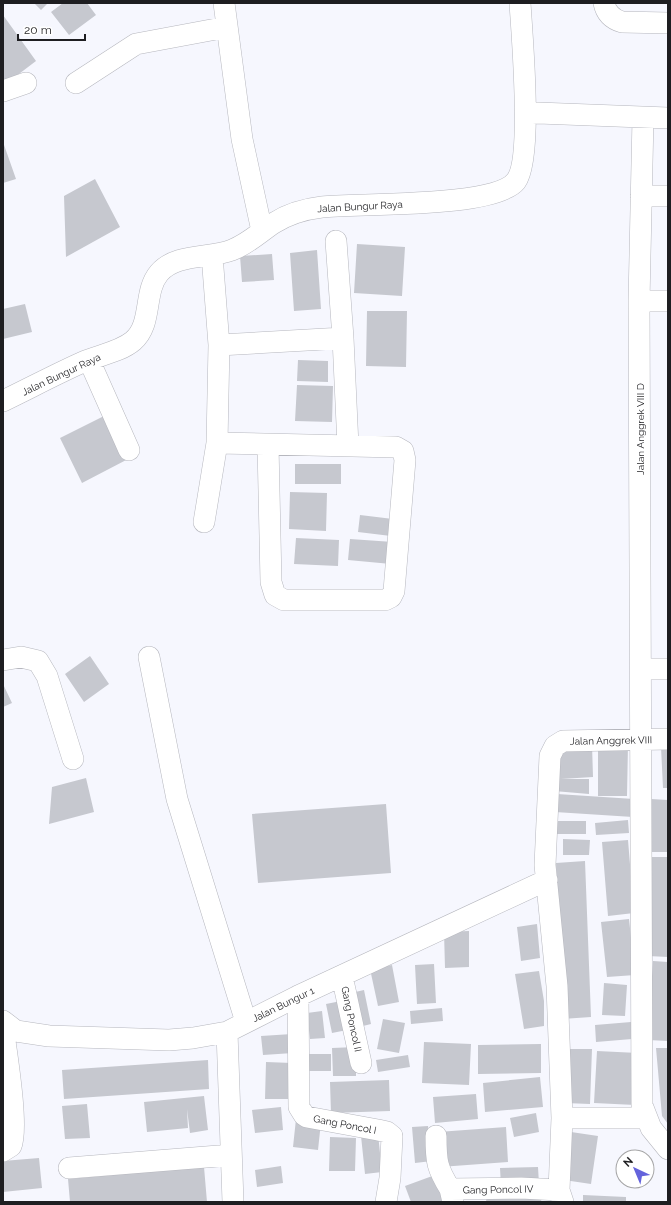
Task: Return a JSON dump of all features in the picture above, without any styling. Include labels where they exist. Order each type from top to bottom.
[{"type":"street","points":[[224,3],[242,139],[262,231]]},
{"type":"street","name":"Jalan Bungur Raya","points":[[3,401],[89,360],[122,348],[136,339],[145,320],[148,299],[154,282],[163,268],[170,263],[229,252],[240,247],[275,222],[300,211],[321,207],[447,200],[500,192],[511,186],[519,176],[522,161],[526,114],[520,3]]},
{"type":"street","points":[[607,9],[615,20],[622,22],[668,23]]},
{"type":"street","points":[[76,83],[136,44],[227,27]]},
{"type":"street","points":[[3,91],[26,83]]},
{"type":"street","points":[[526,114],[538,113],[668,118]]},
{"type":"street","name":"Jalan Anggrek VIII D","points":[[643,118],[639,301],[642,669],[642,1104],[646,1118]]},
{"type":"street","points":[[641,196],[668,196]]},
{"type":"street","points":[[336,241],[343,338],[348,446]]},
{"type":"street","points":[[204,522],[217,444],[219,345],[212,255]]},
{"type":"street","points":[[639,301],[668,301]]},
{"type":"street","points":[[219,345],[343,338]]},
{"type":"street","points":[[89,360],[129,450]]},
{"type":"street","points":[[217,444],[396,447],[404,454],[394,591],[391,597],[385,600],[284,600],[275,595],[271,582],[268,445]]},
{"type":"street","points":[[3,660],[21,657],[38,661],[47,676],[73,759]]},
{"type":"street","points":[[150,657],[177,798],[246,1022]]},
{"type":"street","points":[[642,669],[668,669]]},
{"type":"street","name":"Jalan Anggrek VIII","points":[[547,880],[545,865],[550,756],[555,746],[563,741],[668,739]]},
{"type":"street","points":[[547,880],[557,986],[562,1118],[561,1196]]},
{"type":"street","name":"Jalan Bungur 1","points":[[3,1021],[16,1031],[49,1036],[169,1040],[193,1038],[227,1032],[298,996],[547,880]]},
{"type":"street","name":"Gang Poncol II","points":[[342,976],[361,1063]]},
{"type":"street","name":"Gang Poncol I","points":[[298,996],[299,1107],[307,1117],[387,1132],[392,1136],[390,1178],[386,1202]]},
{"type":"street","points":[[3,1027],[9,1071],[14,1135],[11,1146],[3,1151]]},
{"type":"street","points":[[227,1032],[233,1202]]},
{"type":"street","points":[[562,1118],[646,1118],[651,1128],[668,1149]]},
{"type":"street","points":[[436,1136],[436,1160],[452,1196]]},
{"type":"street","points":[[69,1168],[231,1155]]},
{"type":"street","name":"Gang Poncol IV","points":[[452,1196],[521,1188],[561,1196]]},
{"type":"building","points":[[34,3],[48,3],[41,10]]},
{"type":"building","points":[[63,3],[87,3],[96,15],[69,35],[51,12]]},
{"type":"building","points":[[3,15],[36,61],[3,86]]},
{"type":"building","points":[[3,142],[16,179],[3,183]]},
{"type":"building","points":[[95,179],[120,227],[66,257],[64,196]]},
{"type":"building","points":[[357,244],[405,247],[402,296],[354,293]]},
{"type":"building","points":[[317,250],[321,309],[294,311],[290,253]]},
{"type":"building","points":[[272,254],[274,280],[242,282],[240,256]]},
{"type":"building","points":[[25,304],[32,332],[3,339],[3,309]]},
{"type":"building","points":[[367,311],[407,311],[406,367],[366,366]]},
{"type":"building","points":[[298,360],[328,361],[328,382],[297,381]]},
{"type":"building","points":[[297,385],[333,386],[332,422],[295,421]]},
{"type":"building","points":[[108,414],[130,458],[82,483],[60,438]]},
{"type":"building","points":[[295,464],[341,464],[341,484],[295,484]]},
{"type":"building","points":[[290,492],[327,493],[326,531],[289,529]]},
{"type":"building","points":[[360,515],[393,519],[391,536],[358,532]]},
{"type":"building","points":[[296,538],[339,540],[338,566],[294,564]]},
{"type":"building","points":[[350,539],[393,542],[391,564],[348,560]]},
{"type":"building","points":[[90,656],[109,684],[84,702],[65,674]]},
{"type":"building","points":[[3,684],[12,703],[3,707]]},
{"type":"building","points":[[592,744],[593,777],[561,779],[589,779],[589,794],[554,791],[556,746]]},
{"type":"building","points":[[598,744],[628,744],[627,796],[598,796]]},
{"type":"building","points":[[661,747],[668,747],[668,788],[663,788]]},
{"type":"building","points":[[86,778],[94,812],[49,824],[52,787]]},
{"type":"building","points":[[557,794],[634,799],[633,817],[555,812]]},
{"type":"building","points":[[651,799],[668,800],[668,852],[650,852]]},
{"type":"building","points":[[386,804],[391,873],[258,883],[252,814]]},
{"type":"building","points":[[628,820],[629,833],[596,835],[595,823]]},
{"type":"building","points":[[554,821],[586,821],[586,834],[555,834]]},
{"type":"building","points":[[563,839],[590,840],[589,855],[563,855]]},
{"type":"building","points":[[628,840],[634,913],[608,916],[602,842]]},
{"type":"building","points":[[651,857],[668,857],[668,957],[648,956]]},
{"type":"building","points":[[585,861],[591,1017],[562,1019],[556,863]]},
{"type":"building","points":[[629,919],[635,975],[607,977],[601,922]]},
{"type":"building","points":[[537,924],[540,958],[521,961],[517,927]]},
{"type":"building","points":[[469,931],[469,967],[445,968],[444,932]]},
{"type":"building","points":[[653,961],[668,962],[668,1041],[648,1040]]},
{"type":"building","points":[[434,964],[436,1003],[417,1004],[415,965]]},
{"type":"building","points":[[392,965],[399,1002],[378,1006],[370,969]]},
{"type":"building","points":[[539,971],[544,1001],[544,1026],[524,1029],[515,974]]},
{"type":"building","points":[[604,983],[627,985],[625,1016],[602,1015]]},
{"type":"building","points":[[364,990],[371,1024],[359,1027],[351,993]]},
{"type":"building","points":[[346,1000],[352,1029],[332,1033],[326,1004]]},
{"type":"building","points":[[442,1008],[443,1021],[411,1024],[410,1011]]},
{"type":"building","points":[[322,1011],[325,1038],[310,1039],[307,1013]]},
{"type":"building","points":[[383,1019],[405,1023],[399,1053],[377,1049]]},
{"type":"building","points":[[631,1022],[632,1039],[596,1042],[595,1025]]},
{"type":"building","points":[[292,1034],[293,1053],[263,1055],[261,1036]]},
{"type":"building","points":[[424,1042],[471,1044],[469,1085],[422,1083]]},
{"type":"building","points":[[541,1044],[541,1073],[478,1074],[478,1045]]},
{"type":"building","points":[[356,1047],[356,1076],[333,1076],[332,1048]]},
{"type":"building","points":[[656,1048],[668,1048],[668,1124],[662,1116]]},
{"type":"building","points":[[567,1049],[592,1049],[590,1104],[565,1103]]},
{"type":"building","points":[[597,1051],[638,1053],[635,1105],[594,1103]]},
{"type":"building","points":[[303,1054],[331,1054],[331,1071],[303,1071]]},
{"type":"building","points":[[408,1055],[410,1067],[378,1072],[376,1060]]},
{"type":"building","points":[[208,1060],[209,1089],[64,1099],[62,1070]]},
{"type":"building","points":[[266,1062],[292,1063],[291,1099],[265,1099]]},
{"type":"building","points":[[540,1077],[543,1107],[485,1112],[483,1083]]},
{"type":"building","points":[[389,1080],[390,1111],[331,1113],[330,1082]]},
{"type":"building","points":[[476,1094],[478,1119],[435,1123],[433,1097]]},
{"type":"building","points":[[204,1096],[208,1130],[190,1133],[187,1109],[188,1128],[147,1132],[144,1102]]},
{"type":"building","points":[[87,1104],[90,1138],[65,1139],[62,1106]]},
{"type":"building","points":[[281,1107],[283,1130],[255,1133],[252,1110]]},
{"type":"building","points":[[536,1113],[539,1132],[514,1137],[510,1118]]},
{"type":"building","points":[[296,1119],[321,1122],[318,1150],[293,1147]]},
{"type":"building","points":[[428,1126],[432,1161],[415,1163],[412,1127]]},
{"type":"building","points":[[506,1127],[508,1162],[440,1167],[438,1132]]},
{"type":"building","points":[[571,1132],[598,1136],[591,1184],[564,1180]]},
{"type":"building","points":[[378,1134],[382,1172],[365,1174],[361,1136]]},
{"type":"building","points":[[330,1137],[356,1138],[355,1171],[329,1171]]},
{"type":"building","points":[[39,1158],[42,1188],[3,1192],[3,1161]]},
{"type":"building","points":[[281,1166],[283,1183],[257,1187],[255,1170]]},
{"type":"building","points":[[204,1167],[207,1202],[70,1202],[68,1179]]},
{"type":"building","points":[[538,1167],[539,1184],[501,1186],[500,1168]]},
{"type":"building","points":[[435,1175],[444,1200],[439,1202],[411,1202],[405,1186]]},
{"type":"building","points":[[487,1192],[542,1196],[541,1202],[486,1202]]},
{"type":"building","points":[[583,1195],[626,1197],[626,1202],[583,1202]]}]
